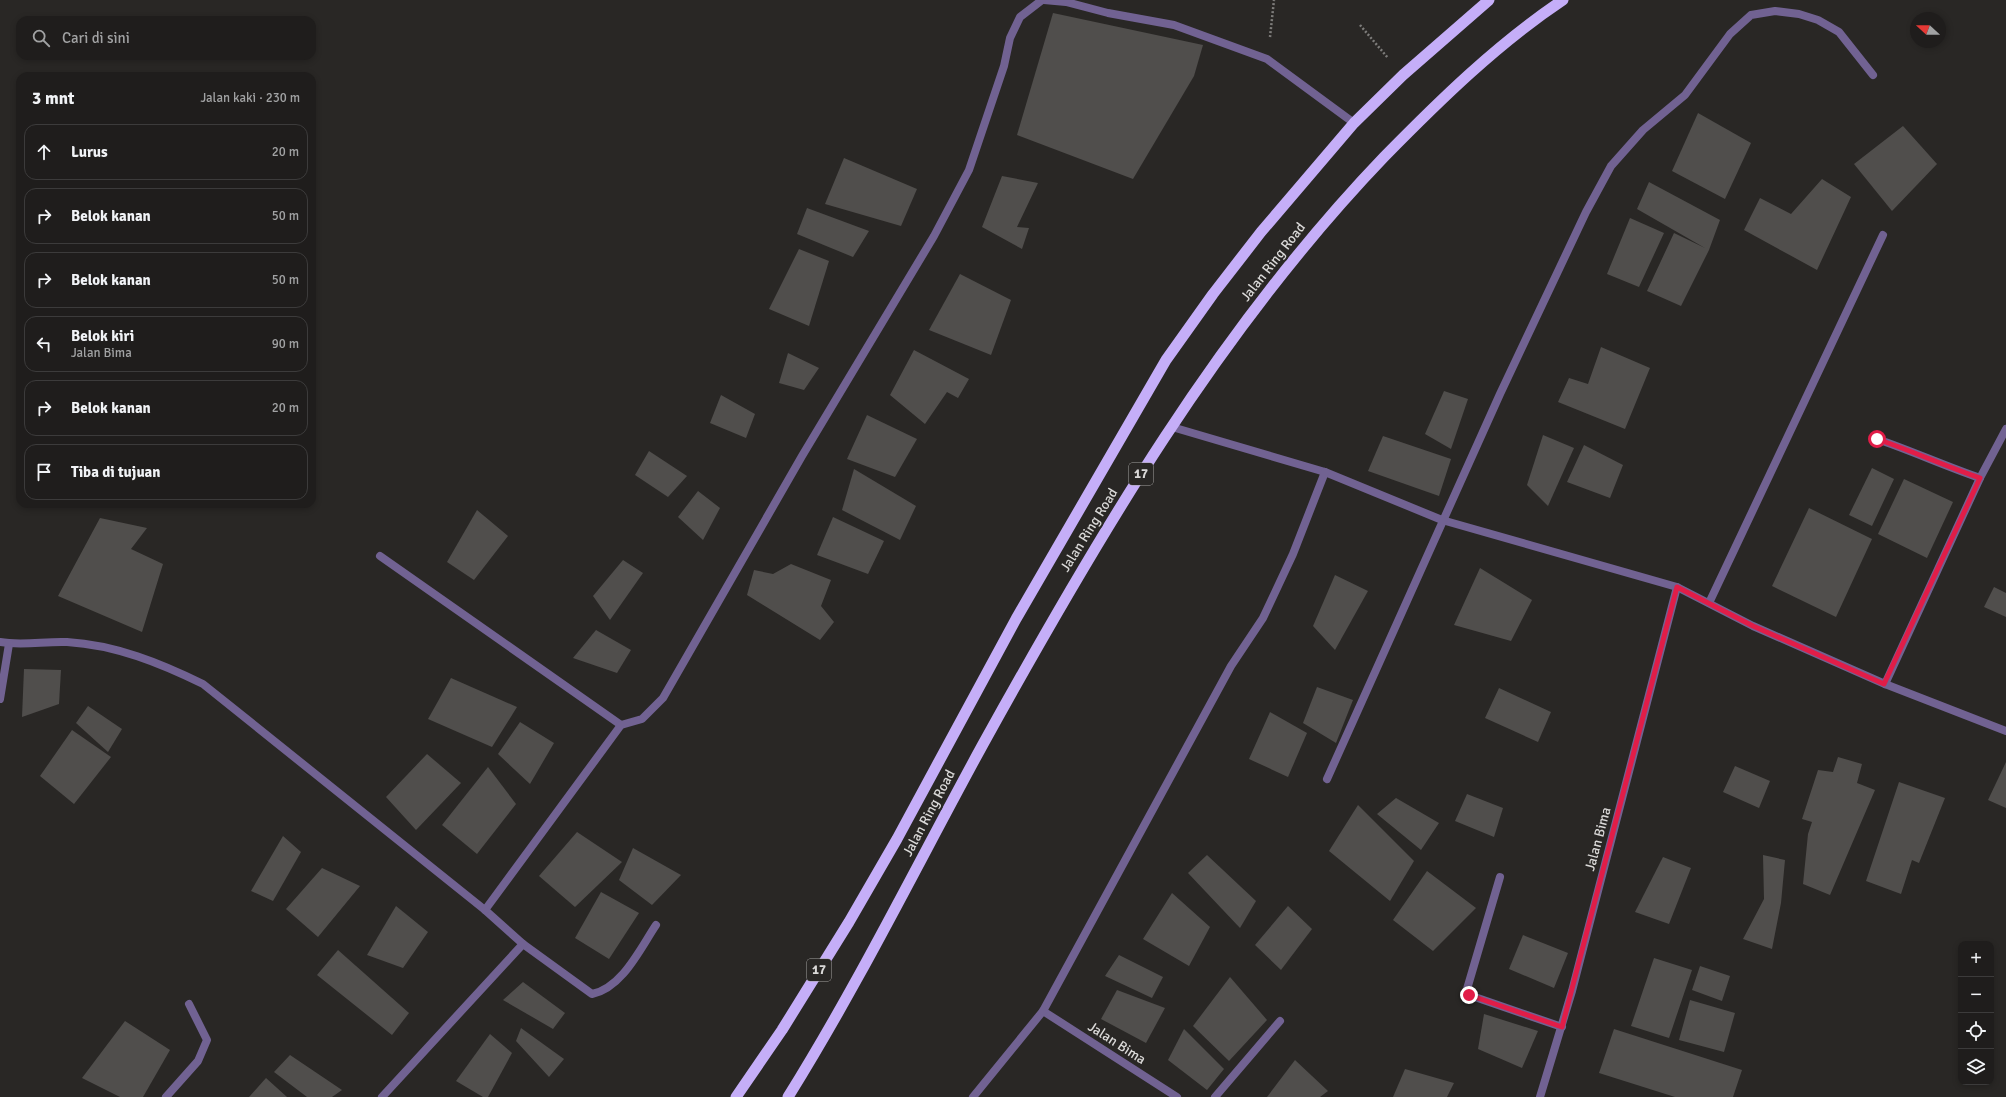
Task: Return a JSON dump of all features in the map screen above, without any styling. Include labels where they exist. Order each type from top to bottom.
[{"type":"highway","name":"Jalan Ring Road","points":[[736,1097],[782,1030],[849,922],[897,839],[1016,619],[1166,360],[1213,294],[1261,232],[1354,123],[1403,75],[1489,0]]},
{"type":"highway","name":"Jalan Ring Road","points":[[788,1097],[829,1031],[981,747],[1079,574],[1172,426],[1225,349],[1278,278],[1338,205],[1408,133],[1474,71],[1536,18],[1563,0]]},
{"type":"street","points":[[485,910],[621,725],[642,718],[663,698],[802,456],[934,236],[969,170],[1004,66],[1010,38],[1020,17],[1043,0],[1066,2],[1108,13],[1174,25],[1267,59],[1354,123]]},
{"type":"street","points":[[1327,779],[1442,520],[1586,212],[1612,166],[1644,130],[1685,95],[1730,34],[1751,15],[1775,11],[1799,14],[1818,20],[1839,32],[1873,75]]},
{"type":"street","points":[[1709,603],[1883,235]]},
{"type":"street","points":[[1172,426],[1325,472],[1442,520],[1677,587],[1753,626],[1884,684],[2006,731]]},
{"type":"street","points":[[1884,684],[1980,478],[2006,429]]},
{"type":"street","points":[[1877,439],[1916,452],[1943,465],[1980,478]]},
{"type":"street","points":[[973,1097],[1043,1011],[1231,666],[1263,618],[1293,554],[1325,472]]},
{"type":"street","points":[[380,556],[621,725]]},
{"type":"street","name":"Jalan Bima","points":[[1540,1097],[1562,1027],[1677,587]]},
{"type":"street","points":[[0,642],[9,644],[67,642],[119,650],[165,666],[203,684],[485,910],[523,944],[592,994],[602,992],[620,978],[656,926]]},
{"type":"street","points":[[0,699],[9,644]]},
{"type":"street","points":[[1500,876],[1467,989],[1469,995],[1562,1027]]},
{"type":"street","points":[[382,1097],[523,944]]},
{"type":"street","points":[[166,1097],[198,1061],[207,1040],[189,1004]]},
{"type":"street","name":"Jalan Bima","points":[[1043,1011],[1177,1097]]},
{"type":"street","points":[[1216,1097],[1280,1021]]},
{"type":"path","points":[[1267,59],[1274,0]]},
{"type":"path","points":[[1360,25],[1403,75]]},
{"type":"building","points":[[1053,13],[1203,45],[1194,76],[1133,179],[1017,135]]},
{"type":"building","points":[[1698,113],[1751,143],[1725,199],[1672,171]]},
{"type":"building","points":[[1903,126],[1937,164],[1892,211],[1854,164]]},
{"type":"building","points":[[844,158],[917,189],[901,226],[825,204]]},
{"type":"building","points":[[1002,176],[1038,183],[1017,227],[1029,228],[1022,249],[982,227]]},
{"type":"building","points":[[1822,179],[1851,197],[1817,270],[1744,230],[1760,198],[1791,214]]},
{"type":"building","points":[[1649,182],[1720,220],[1709,250],[1681,306],[1647,291],[1674,233],[1705,248],[1637,209]]},
{"type":"building","points":[[807,208],[869,231],[853,257],[797,234]]},
{"type":"building","points":[[1630,218],[1664,233],[1639,287],[1607,274]]},
{"type":"building","points":[[799,249],[829,261],[809,326],[769,309]]},
{"type":"building","points":[[960,274],[1011,300],[991,355],[929,330]]},
{"type":"building","points":[[1601,347],[1650,368],[1625,429],[1558,402],[1569,378],[1588,384]]},
{"type":"building","points":[[914,350],[969,379],[958,398],[947,392],[925,424],[890,395]]},
{"type":"building","points":[[788,353],[819,368],[804,390],[779,383]]},
{"type":"building","points":[[1444,391],[1468,399],[1451,449],[1425,434]]},
{"type":"building","points":[[721,395],[755,414],[746,438],[710,423]]},
{"type":"building","points":[[867,415],[917,439],[895,477],[847,459]]},
{"type":"building","points":[[1543,435],[1574,448],[1548,506],[1527,485]]},
{"type":"building","points":[[1383,436],[1451,459],[1439,496],[1368,471]]},
{"type":"building","points":[[1584,445],[1623,465],[1610,498],[1567,482]]},
{"type":"building","points":[[649,451],[687,476],[668,497],[635,475]]},
{"type":"building","points":[[1872,468],[1894,479],[1872,526],[1849,515]]},
{"type":"building","points":[[854,469],[916,506],[900,540],[842,510]]},
{"type":"building","points":[[1904,479],[1953,502],[1927,558],[1878,534]]},
{"type":"building","points":[[698,491],[720,508],[703,540],[678,517]]},
{"type":"building","points":[[1809,508],[1872,539],[1836,617],[1772,586]]},
{"type":"building","points":[[477,510],[508,536],[474,580],[447,562]]},
{"type":"building","points":[[833,517],[884,541],[868,574],[817,555]]},
{"type":"building","points":[[100,518],[147,528],[131,549],[163,564],[142,632],[58,596]]},
{"type":"building","points":[[623,560],[643,573],[610,620],[593,596]]},
{"type":"building","points":[[791,564],[831,580],[821,606],[834,622],[820,640],[747,595],[754,570],[773,574]]},
{"type":"building","points":[[1480,568],[1532,600],[1511,641],[1454,625]]},
{"type":"building","points":[[1335,575],[1368,591],[1335,650],[1313,626]]},
{"type":"building","points":[[1994,587],[2006,593],[2006,617],[1984,607]]},
{"type":"building","points":[[596,630],[631,650],[617,673],[573,658]]},
{"type":"building","points":[[24,669],[61,670],[59,704],[22,717]]},
{"type":"building","points":[[451,678],[517,707],[492,747],[428,719]]},
{"type":"building","points":[[1317,687],[1353,700],[1336,743],[1303,723]]},
{"type":"building","points":[[1499,688],[1551,712],[1538,742],[1485,718]]},
{"type":"building","points":[[88,706],[122,729],[108,752],[76,723]]},
{"type":"building","points":[[1270,712],[1307,733],[1288,777],[1249,759]]},
{"type":"building","points":[[520,722],[554,743],[530,784],[498,754]]},
{"type":"building","points":[[72,730],[111,757],[74,804],[40,776]]},
{"type":"building","points":[[427,754],[461,783],[416,830],[386,797]]},
{"type":"building","points":[[1838,757],[1862,764],[1857,783],[1875,790],[1830,895],[1803,884],[1808,834],[1812,822],[1802,819],[1818,770],[1833,772]]},
{"type":"building","points":[[2006,762],[2006,808],[1988,800]]},
{"type":"building","points":[[1735,766],[1770,781],[1759,808],[1723,792]]},
{"type":"building","points":[[488,767],[516,804],[477,854],[442,825]]},
{"type":"building","points":[[1899,782],[1945,798],[1919,863],[1912,860],[1901,894],[1866,881]]},
{"type":"building","points":[[1467,794],[1503,808],[1494,837],[1455,821]]},
{"type":"building","points":[[1396,798],[1439,823],[1421,850],[1377,814]]},
{"type":"building","points":[[1358,805],[1414,861],[1390,901],[1329,851]]},
{"type":"building","points":[[577,832],[622,862],[575,907],[539,876]]},
{"type":"building","points":[[283,836],[301,852],[273,901],[251,891]]},
{"type":"building","points":[[633,848],[681,875],[652,905],[619,880]]},
{"type":"building","points":[[1207,855],[1256,901],[1240,928],[1188,873]]},
{"type":"building","points":[[1763,855],[1785,860],[1781,903],[1772,949],[1743,939],[1764,899]]},
{"type":"building","points":[[1663,857],[1691,868],[1669,924],[1635,912]]},
{"type":"building","points":[[322,868],[360,886],[318,937],[286,909]]},
{"type":"building","points":[[1427,871],[1476,908],[1433,951],[1393,920]]},
{"type":"building","points":[[601,892],[639,913],[609,959],[575,938]]},
{"type":"building","points":[[1172,893],[1210,927],[1189,966],[1143,939]]},
{"type":"building","points":[[396,906],[428,932],[403,968],[367,955]]},
{"type":"building","points":[[1288,906],[1312,929],[1281,970],[1255,945]]},
{"type":"building","points":[[1523,935],[1568,953],[1554,988],[1509,969]]},
{"type":"building","points":[[338,950],[409,1013],[392,1035],[317,975]]},
{"type":"building","points":[[1119,955],[1163,977],[1152,998],[1105,976]]},
{"type":"building","points":[[1654,958],[1692,970],[1669,1038],[1631,1026]]},
{"type":"building","points":[[1700,966],[1730,976],[1722,1001],[1692,990]]},
{"type":"building","points":[[1230,977],[1267,1020],[1229,1061],[1193,1026]]},
{"type":"building","points":[[523,982],[565,1013],[553,1029],[503,1000]]},
{"type":"building","points":[[1117,990],[1165,1008],[1146,1043],[1101,1019]]},
{"type":"building","points":[[1690,1000],[1735,1013],[1724,1052],[1679,1040]]},
{"type":"building","points":[[1484,1014],[1538,1031],[1522,1068],[1478,1049]]},
{"type":"building","points":[[125,1021],[170,1050],[143,1097],[120,1097],[82,1078]]},
{"type":"building","points":[[521,1028],[564,1059],[549,1077],[516,1041]]},
{"type":"building","points":[[1184,1029],[1224,1069],[1207,1090],[1168,1060]]},
{"type":"building","points":[[1614,1029],[1742,1070],[1733,1097],[1675,1097],[1599,1073]]},
{"type":"building","points":[[490,1034],[512,1053],[488,1097],[483,1097],[456,1081]]},
{"type":"building","points":[[290,1055],[342,1090],[332,1097],[307,1097],[274,1072]]},
{"type":"building","points":[[1295,1060],[1328,1091],[1320,1097],[1267,1097]]},
{"type":"building","points":[[1405,1069],[1454,1083],[1447,1097],[1393,1097]]},
{"type":"building","points":[[266,1078],[287,1097],[249,1097]]},
{"type":"route","points":[[1469,995],[1474,998],[1562,1027],[1677,587],[1753,626],[1884,684],[1980,478],[1943,465],[1916,452],[1877,439]]}]
